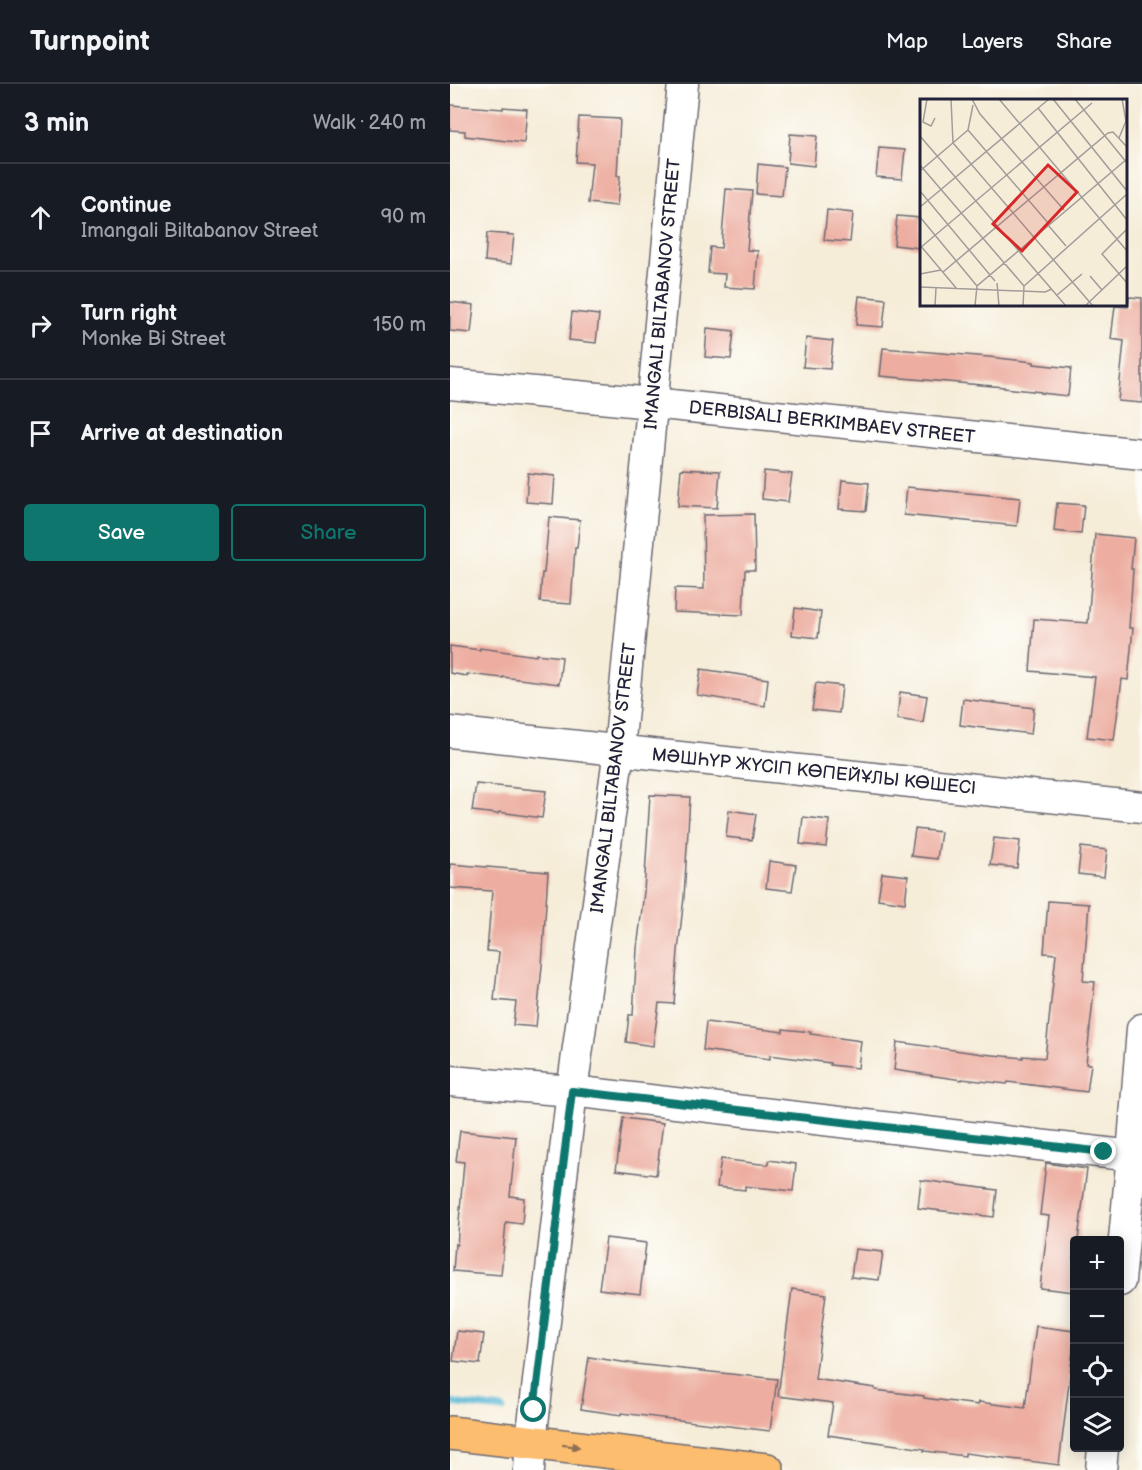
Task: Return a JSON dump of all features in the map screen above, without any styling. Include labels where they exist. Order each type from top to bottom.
[{"type":"main road","points":[[450,1433],[530,1456],[766,1470]]},
{"type":"street","name":"IMANGALI BILTABANOV STREET","points":[[530,1456],[572,1091],[619,750],[682,84]]},
{"type":"street","name":"DERBISALI BERKIMBAEV STREET","points":[[450,384],[1142,454]]},
{"type":"street","name":"МӘШҺҮР ЖҮСІП КӨПЕЙҰЛЫ КӨШЕСІ","points":[[450,732],[1142,807]]},
{"type":"street","points":[[1124,1246],[1137,1156],[1142,1029]]},
{"type":"street","points":[[450,1081],[572,1091],[1137,1156]]},
{"type":"street","points":[[1101,1470],[1103,1452]]},
{"type":"building","points":[[450,105],[527,109],[524,143],[465,136],[465,131],[450,130]]},
{"type":"building","points":[[579,117],[620,119],[617,176],[620,176],[617,206],[588,203],[592,163],[576,162]]},
{"type":"building","points":[[790,134],[817,136],[814,166],[788,163]]},
{"type":"building","points":[[879,148],[905,150],[902,179],[876,177]]},
{"type":"building","points":[[758,164],[785,167],[782,196],[756,194]]},
{"type":"building","points":[[726,189],[752,191],[747,250],[758,251],[755,289],[724,287],[725,274],[708,273],[710,247],[721,248]]},
{"type":"building","points":[[827,210],[853,213],[850,242],[824,240]]},
{"type":"building","points":[[897,216],[920,218],[920,248],[894,245]]},
{"type":"building","points":[[487,233],[514,235],[511,264],[485,261]]},
{"type":"building","points":[[859,296],[886,299],[883,327],[856,325]]},
{"type":"building","points":[[1129,297],[1142,298],[1142,403],[1118,401],[1124,341],[1111,339],[1115,306],[1128,307]]},
{"type":"building","points":[[450,302],[474,305],[471,333],[450,331]]},
{"type":"building","points":[[572,312],[599,315],[596,343],[569,340]]},
{"type":"building","points":[[707,328],[734,331],[731,359],[705,357]]},
{"type":"building","points":[[806,338],[833,341],[830,369],[803,367]]},
{"type":"building","points":[[883,348],[989,357],[1071,368],[1068,396],[1004,387],[880,376]]},
{"type":"building","points":[[681,469],[720,471],[717,508],[678,506]]},
{"type":"building","points":[[764,471],[792,474],[788,502],[762,499]]},
{"type":"building","points":[[528,473],[555,476],[553,504],[526,502]]},
{"type":"building","points":[[842,480],[869,483],[866,511],[839,509]]},
{"type":"building","points":[[907,487],[1020,498],[1017,526],[904,515]]},
{"type":"building","points":[[1057,503],[1084,505],[1081,534],[1054,531]]},
{"type":"building","points":[[754,514],[755,570],[745,570],[743,615],[674,612],[675,588],[704,589],[703,515]]},
{"type":"building","points":[[549,517],[580,520],[577,548],[575,548],[571,604],[540,602]]},
{"type":"building","points":[[1095,534],[1134,538],[1129,628],[1133,628],[1128,680],[1122,679],[1114,740],[1087,737],[1095,677],[1030,671],[1034,619],[1088,623]]},
{"type":"building","points":[[795,608],[821,612],[818,638],[792,635]]},
{"type":"building","points":[[450,646],[562,657],[559,684],[450,673]]},
{"type":"building","points":[[701,669],[768,679],[765,706],[697,695]]},
{"type":"building","points":[[816,683],[842,686],[839,713],[812,710]]},
{"type":"building","points":[[900,692],[927,696],[923,723],[897,719]]},
{"type":"building","points":[[963,699],[1034,708],[1031,734],[960,725]]},
{"type":"building","points":[[476,784],[546,791],[542,818],[472,811]]},
{"type":"building","points":[[650,795],[690,797],[674,1004],[659,1003],[653,1046],[626,1042],[629,1015],[633,1015]]},
{"type":"building","points":[[729,810],[756,814],[752,840],[726,837]]},
{"type":"building","points":[[803,817],[829,820],[826,847],[800,844]]},
{"type":"building","points":[[915,829],[941,832],[937,859],[911,856]]},
{"type":"building","points":[[994,838],[1020,841],[1017,868],[990,865]]},
{"type":"building","points":[[1081,847],[1107,850],[1104,877],[1078,874]]},
{"type":"building","points":[[769,861],[796,865],[792,891],[766,888]]},
{"type":"building","points":[[450,864],[548,872],[536,1027],[513,1025],[516,1002],[494,1000],[499,952],[487,951],[492,891],[450,888]]},
{"type":"building","points":[[882,873],[908,876],[905,903],[878,899]]},
{"type":"building","points":[[1048,901],[1089,904],[1083,981],[1095,982],[1086,1064],[1091,1064],[1087,1092],[1008,1082],[1007,1084],[962,1080],[894,1070],[897,1042],[983,1054],[1045,1058],[1056,954],[1044,953]]},
{"type":"building","points":[[706,1022],[783,1032],[783,1029],[811,1032],[810,1034],[861,1041],[858,1068],[770,1055],[770,1059],[703,1050]]},
{"type":"building","points":[[623,1118],[663,1123],[656,1175],[616,1170]]},
{"type":"building","points":[[460,1131],[516,1137],[510,1196],[524,1198],[522,1224],[506,1222],[501,1275],[453,1271],[464,1162],[456,1161]]},
{"type":"building","points":[[721,1159],[768,1165],[769,1160],[796,1164],[793,1191],[745,1186],[745,1190],[717,1187]]},
{"type":"building","points":[[1046,1163],[1087,1169],[1079,1236],[1070,1236],[1070,1292],[1040,1288],[1049,1216],[1040,1215]]},
{"type":"building","points":[[921,1180],[997,1190],[994,1217],[918,1208]]},
{"type":"building","points":[[606,1238],[646,1243],[640,1294],[599,1289]]},
{"type":"building","points":[[855,1249],[883,1252],[879,1280],[851,1277]]},
{"type":"building","points":[[792,1289],[826,1294],[815,1379],[924,1396],[924,1398],[1025,1408],[1036,1326],[1070,1330],[1070,1375],[1059,1465],[965,1453],[965,1456],[924,1451],[925,1449],[828,1435],[833,1403],[778,1396]]},
{"type":"building","points":[[457,1331],[484,1334],[480,1364],[453,1361]]},
{"type":"building","points":[[589,1357],[777,1379],[770,1431],[581,1409]]},
{"type":"waterway","points":[[450,1403],[503,1409]]},
{"type":"route","points":[[534,1410],[572,1091],[1104,1152]]}]
